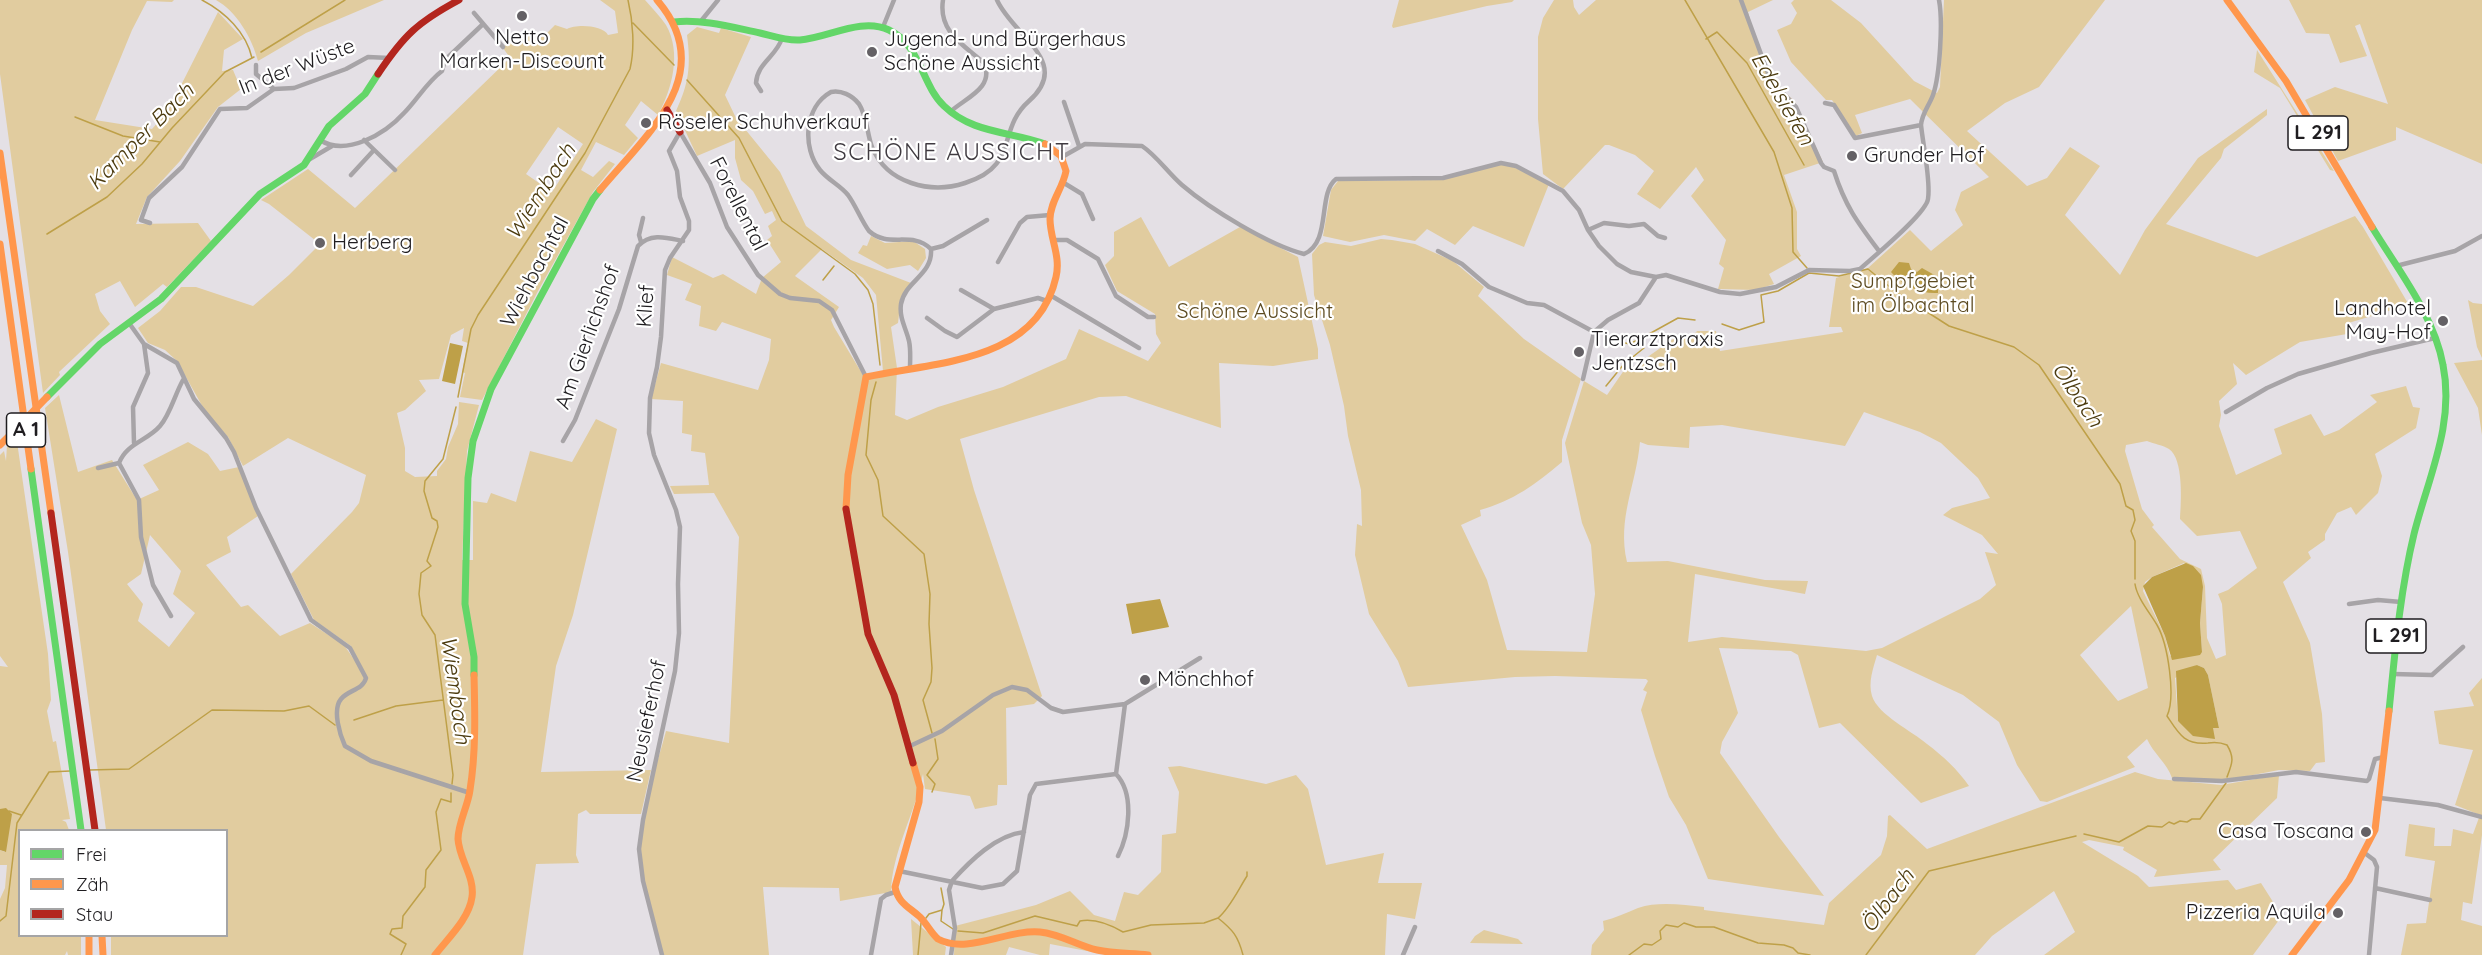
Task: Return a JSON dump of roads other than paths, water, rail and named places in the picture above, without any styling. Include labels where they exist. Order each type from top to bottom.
[{"type":"main road","points":[[0,445],[100,344],[161,299],[260,194],[300,169],[330,125],[365,94],[400,41],[417,25],[459,0]]},
{"type":"main road","points":[[657,0],[674,22],[701,21],[782,38],[813,39],[863,26],[883,27],[897,33],[908,43],[937,98],[950,112],[983,130],[1048,146],[1062,157],[1067,172],[1065,183],[1053,203],[1050,215],[1058,261],[1048,298],[1040,314],[1025,330],[994,350],[960,360],[866,377],[848,475],[846,512],[868,634],[894,695],[919,780],[920,794],[895,892],[901,903],[924,921],[938,939],[954,946],[972,947],[1018,934],[1037,932],[1054,934],[1097,950],[1148,955]]},
{"type":"main road","name":"L 291","points":[[2227,0],[2259,40],[2286,81],[2396,266],[2435,338],[2446,384],[2446,415],[2439,450],[2414,534],[2401,602],[2375,830],[2366,854],[2292,955]]},
{"type":"main road","name":"Wiehbachtal","points":[[435,955],[467,913],[472,897],[471,882],[461,856],[458,838],[470,793],[474,758],[474,657],[465,604],[469,466],[476,428],[491,389],[592,199],[667,110],[677,90],[682,68],[682,51],[674,22]]},
{"type":"main road","name":"Forellental","points":[[667,110],[680,132]]},
{"type":"main road","name":"A 1","points":[[0,153],[95,829]]},
{"type":"main road","name":"A 1","points":[[0,244],[81,829]]},
{"type":"main road","points":[[89,937],[89,955]]},
{"type":"main road","points":[[102,937],[103,955]]},
{"type":"street","points":[[701,21],[718,0]]},
{"type":"street","points":[[883,27],[894,0]]},
{"type":"street","points":[[943,0],[943,15],[951,34],[984,63],[987,70],[986,79],[980,89],[950,112]]},
{"type":"street","points":[[910,369],[911,349],[902,321],[901,307],[906,291],[930,264],[931,249],[925,242],[915,239],[887,240],[875,236],[863,224],[846,193],[818,168],[808,141],[809,127],[818,103],[827,93],[834,91],[845,93],[859,104],[872,146],[883,164],[903,180],[924,187],[956,186],[990,172],[1002,157],[1017,114],[1041,89],[1046,75],[1042,59],[1005,14],[997,0]]},
{"type":"street","points":[[1741,0],[1768,73],[1773,82],[1796,107],[1821,163],[1824,167],[1834,171],[1842,197],[1851,213],[1879,251]]},
{"type":"street","points":[[1062,157],[1079,146],[1105,144],[1142,146],[1170,175],[1202,200],[1270,240],[1302,254],[1307,253],[1314,246],[1320,233],[1329,190],[1334,181],[1443,178],[1509,163],[1563,191],[1579,210],[1588,230],[1599,246],[1624,269],[1656,277],[1666,275],[1720,292],[1740,294],[1776,287],[1809,270],[1856,270],[1918,215],[1928,200],[1921,125],[1922,117],[1934,91],[1939,53],[1940,0]]},
{"type":"street","points":[[474,13],[503,47]]},
{"type":"street","points":[[320,140],[332,146],[345,147],[364,140],[399,118],[442,71],[445,60],[482,25]]},
{"type":"street","points":[[761,91],[756,83],[758,73],[778,49],[782,38]]},
{"type":"street","name":"In der Wüste","points":[[150,223],[141,219],[149,198],[182,167],[220,109],[247,108],[274,89],[294,87],[346,69],[368,57],[389,58]]},
{"type":"street","points":[[256,65],[256,74],[274,89]]},
{"type":"street","points":[[1064,102],[1079,146]]},
{"type":"street","points":[[1825,103],[1834,105],[1855,138],[1921,125]]},
{"type":"street","name":"Klief","points":[[670,492],[650,442],[650,398],[657,367],[665,270],[670,258],[689,230],[689,221],[680,198],[677,171],[669,151],[680,132]]},
{"type":"street","name":"Forellental","points":[[680,132],[710,183],[727,227],[758,275],[780,294],[790,298],[819,302],[832,310],[866,377]]},
{"type":"street","points":[[364,140],[395,170]]},
{"type":"street","points":[[308,160],[332,146]]},
{"type":"street","points":[[351,175],[374,150]]},
{"type":"street","points":[[1065,183],[1082,194],[1093,219]]},
{"type":"street","points":[[998,262],[1019,224],[1027,217],[1050,215]]},
{"type":"street","name":"Am Gierlichshof","points":[[641,243],[639,235],[643,218]]},
{"type":"street","points":[[931,249],[943,246],[987,220]]},
{"type":"street","points":[[1588,230],[1604,223],[1629,226],[1644,224],[1658,236],[1665,238]]},
{"type":"street","points":[[2396,266],[2455,250],[2482,236]]},
{"type":"street","name":"Am Gierlichshof","points":[[563,441],[579,412],[619,309],[637,249],[641,243],[659,237],[683,241]]},
{"type":"street","points":[[1055,240],[1067,240],[1098,259],[1116,296],[1148,317],[1155,317]]},
{"type":"street","points":[[1438,251],[1462,264],[1489,287],[1527,303],[1544,305],[1594,332]]},
{"type":"street","points":[[1583,379],[1594,332],[1608,320],[1639,303],[1656,277]]},
{"type":"street","points":[[961,290],[994,309]]},
{"type":"street","points":[[927,318],[945,332],[957,337],[994,309],[1038,298],[1048,298],[1139,348]]},
{"type":"street","points":[[129,323],[144,344],[177,363],[183,380],[198,405],[230,444],[256,508],[311,620],[350,648],[364,674],[365,680],[362,686],[342,698],[339,704],[339,727],[345,746],[371,761],[470,793]]},
{"type":"street","points":[[2226,412],[2267,388],[2298,374],[2435,338]]},
{"type":"street","points":[[134,442],[133,407],[148,373],[144,344]]},
{"type":"street","points":[[98,468],[119,463],[134,442],[150,435],[161,425],[183,380]]},
{"type":"street","points":[[119,463],[138,500],[141,537],[153,585],[171,616]]},
{"type":"street","name":"Neusieferhof","points":[[662,955],[643,881],[639,849],[643,820],[673,681],[680,633],[678,584],[680,527],[670,492]]},
{"type":"street","points":[[2349,604],[2378,600],[2401,602]]},
{"type":"street","points":[[2393,674],[2432,675],[2463,647]]},
{"type":"street","points":[[910,746],[942,731],[993,695],[1012,687],[1027,690],[1057,711],[1072,712],[1125,704],[1137,699],[1200,657]]},
{"type":"street","points":[[1116,774],[1125,704]]},
{"type":"street","points":[[2174,779],[2222,781],[2296,771],[2367,781],[2375,759],[2384,757]]},
{"type":"street","points":[[899,871],[982,888],[1008,881],[1017,871],[1030,795],[1036,784],[1116,774]]},
{"type":"street","points":[[1116,774],[1122,780],[1128,797],[1123,842],[1118,856]]},
{"type":"street","points":[[2380,798],[2438,805],[2482,817]]},
{"type":"street","points":[[951,955],[954,946],[954,914],[949,890],[952,881],[998,840],[1014,833],[1024,832]]},
{"type":"street","points":[[2366,854],[2376,863],[2369,955]]},
{"type":"street","points":[[2375,888],[2430,900]]},
{"type":"street","points":[[871,955],[881,899],[895,892]]},
{"type":"street","points":[[1403,955],[1415,927]]},
{"type":"waterway","points":[[202,0],[219,10],[240,31],[252,58]]},
{"type":"waterway","name":"Kamper Bach","points":[[261,52],[345,0]]},
{"type":"waterway","name":"Wiembach","points":[[458,397],[471,329],[478,315],[585,153],[630,69],[633,34],[628,0]]},
{"type":"waterway","name":"Ölbach","points":[[1685,0],[1774,152],[1792,208],[1793,252],[1807,268]]},
{"type":"waterway","points":[[633,23],[674,65]]},
{"type":"waterway","name":"Edelsiefen","points":[[1706,39],[1717,32],[1747,63],[1804,165]]},
{"type":"waterway","name":"Kamper Bach","points":[[47,234],[107,197],[142,164],[172,128],[225,72],[254,57]]},
{"type":"waterway","points":[[687,80],[739,138],[782,221],[855,274],[868,290],[873,304],[880,365]]},
{"type":"waterway","points":[[75,117],[123,136],[160,142]]},
{"type":"waterway","points":[[823,280],[834,266]]},
{"type":"waterway","name":"Ölbach","points":[[1722,324],[1739,330],[1764,322],[1761,295],[1778,291],[1809,273],[1839,276],[1868,269],[1896,292],[1949,326],[2014,347],[2039,365],[2120,484],[2126,506],[2133,510],[2135,520],[2131,531],[2135,541],[2135,579]]},
{"type":"waterway","points":[[1606,386],[1624,364],[1644,348],[1640,339],[1678,318],[1695,320]]},
{"type":"waterway","points":[[1615,341],[1630,344],[1639,339]]},
{"type":"waterway","points":[[876,382],[871,400],[866,455],[878,480],[883,516],[924,554],[930,594],[929,624],[932,668],[931,682],[923,700],[932,733]]},
{"type":"waterway","name":"Wiembach","points":[[452,784],[453,775],[435,635],[422,615],[419,594],[421,573],[431,566],[427,561],[438,527],[437,521],[432,518],[424,491],[425,481],[443,459],[456,407]]},
{"type":"waterway","name":"Ölbach","points":[[2135,584],[2141,600],[2161,634],[2167,657],[2171,684],[2170,707],[2167,716],[2179,733],[2188,740],[2227,745],[2232,761],[2227,777]]},
{"type":"waterway","points":[[354,720],[396,706],[443,700]]},
{"type":"waterway","points":[[89,770],[129,769],[212,710],[284,711],[309,706],[335,725]]},
{"type":"waterway","points":[[932,792],[935,784],[927,775],[938,759],[935,739]]},
{"type":"waterway","points":[[0,921],[6,916],[17,823],[49,772],[70,771]]},
{"type":"waterway","name":"Ölbach","points":[[2084,834],[2119,842],[2148,826],[2162,827],[2169,822],[2174,824],[2180,821],[2200,819],[2226,783]]},
{"type":"waterway","name":"Wiembach","points":[[401,955],[406,944],[390,934],[392,929],[402,928],[403,916],[425,887],[426,870],[441,850],[436,812],[441,799],[451,802],[451,793]]},
{"type":"waterway","points":[[9,811],[21,815]]},
{"type":"waterway","name":"Ölbach","points":[[1866,955],[1929,871],[2076,836]]},
{"type":"waterway","points":[[1218,918],[1234,898],[1247,872]]},
{"type":"waterway","points":[[926,918],[929,914],[942,910],[944,904],[941,888]]},
{"type":"waterway","points":[[942,910],[941,921],[953,929]]},
{"type":"waterway","points":[[958,931],[983,933],[1035,916],[1077,926],[1080,921],[1097,921],[1123,932],[1151,925],[1204,923],[1218,918],[1234,934],[1243,955]]},
{"type":"waterway","points":[[918,955],[921,923]]},
{"type":"waterway","points":[[1629,955],[1644,944],[1652,945],[1661,939],[1660,931],[1666,925],[1678,927],[1684,923],[1696,927],[1714,927],[1758,943],[1784,945],[1793,948],[1798,953],[1810,955]]},
{"type":"place","name":"Netto Marken-Discount","points":[[522,16]]},
{"type":"place","name":"Jugend- und Bürgerhaus Schöne Aussicht","points":[[872,52]]},
{"type":"place","name":"Röseler Schuhverkauf","points":[[646,123]]},
{"type":"place","name":"Grunder Hof","points":[[1852,156]]},
{"type":"place","name":"Herberg","points":[[320,243]]},
{"type":"place","name":"Landhotel May-Hof","points":[[2443,321]]},
{"type":"place","name":"Tierarztpraxis Jentzsch","points":[[1579,352]]},
{"type":"place","name":"Mönchhof","points":[[1145,680]]},
{"type":"place","name":"Casa Toscana","points":[[2366,832]]},
{"type":"place","name":"Pizzeria Aquila","points":[[2338,913]]},
{"type":"district","name":"SCHÖNE AUSSICHT","points":[[952,153]]},
{"type":"park label","name":"Sumpfgebiet im Ölbachtal","points":[[1913,294]]},
{"type":"park label","name":"Schöne Aussicht","points":[[1255,312]]}]
